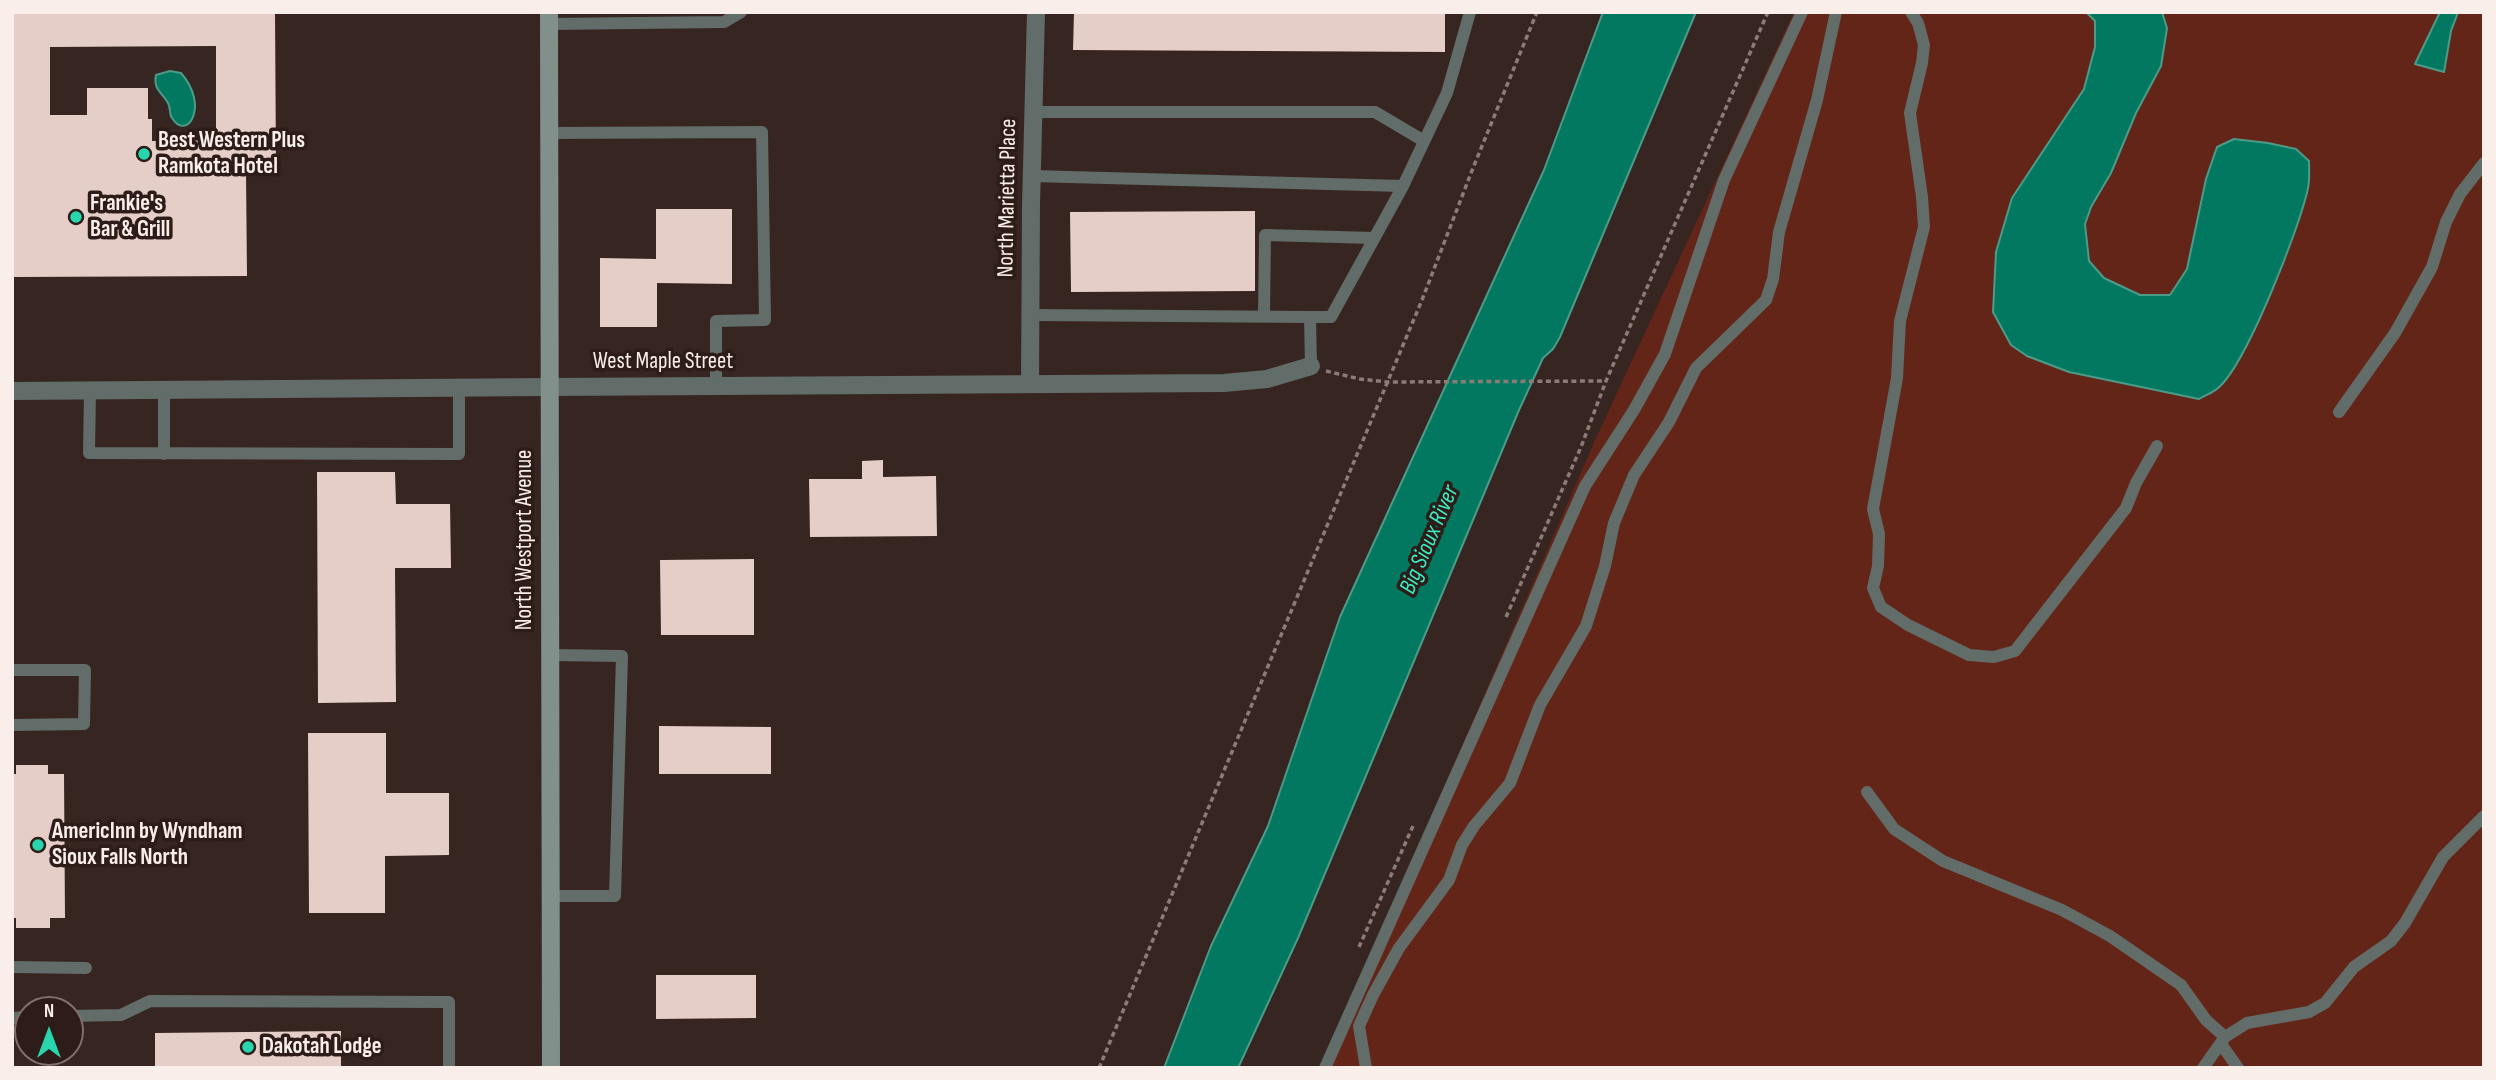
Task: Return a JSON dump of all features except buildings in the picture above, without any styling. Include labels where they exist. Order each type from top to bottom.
[{"type":"main road","name":"North Westport Avenue","points":[[549,18],[551,1068]]},
{"type":"street","name":"North Marietta Place","points":[[1030,384],[1036,12]]},
{"type":"street","name":"West Maple Street","points":[[12,391],[1248,382],[1311,366]]},
{"type":"lane","points":[[549,18],[724,22],[741,12]]},
{"type":"lane","points":[[1031,315],[1331,317],[1403,186],[1447,93],[1469,12]]},
{"type":"lane","points":[[1325,1068],[1585,486],[1634,410],[1665,354],[1724,180],[1802,12]]},
{"type":"lane","points":[[1366,1068],[1359,1026],[1373,995],[1406,938],[1449,880],[1462,845],[1474,826],[1510,783],[1540,705],[1586,626],[1605,566],[1614,523],[1634,475],[1669,422],[1696,369],[1766,300],[1773,279],[1779,232],[1817,100],[1836,12]]},
{"type":"lane","points":[[1911,12],[1918,23],[1924,45],[1910,113],[1924,227],[1900,321],[1897,378],[1873,509],[1879,534],[1878,566],[1873,589],[1881,607],[1908,625],[1969,655],[1994,657],[2015,651],[2126,508],[2136,483],[2157,446]]},
{"type":"lane","points":[[1033,112],[1375,112],[1424,141]]},
{"type":"lane","points":[[549,133],[762,132],[765,320],[716,321],[716,386]]},
{"type":"lane","points":[[2339,412],[2395,333],[2432,267],[2446,222],[2460,194],[2484,163]]},
{"type":"lane","points":[[1032,176],[1403,186]]},
{"type":"lane","points":[[1264,316],[1265,234],[1374,238]]},
{"type":"lane","points":[[1310,317],[1311,366]]},
{"type":"lane","points":[[90,390],[89,453],[459,454],[459,388]]},
{"type":"lane","points":[[164,390],[164,454]]},
{"type":"lane","points":[[550,655],[622,656],[615,896],[551,896]]},
{"type":"lane","points":[[12,670],[85,670],[84,724],[12,725]]},
{"type":"lane","points":[[1867,792],[1894,829],[1943,861],[2062,910],[2110,936],[2181,985],[2223,1041],[2238,1068]]},
{"type":"lane","points":[[2203,1068],[2223,1041],[2247,1023],[2309,1012],[2325,1003],[2354,967],[2391,941],[2405,923],[2443,857],[2484,816]]},
{"type":"lane","points":[[12,967],[86,968]]},
{"type":"lane","points":[[84,1016],[121,1015],[150,1001],[449,1002],[449,1068]]},
{"type":"path","points":[[1099,1068],[1387,382],[1537,12]]},
{"type":"path","points":[[1501,629],[1581,447],[1606,381],[1768,12]]},
{"type":"path","points":[[1311,366],[1339,375],[1387,382],[1606,381]]},
{"type":"path","points":[[1356,955],[1416,820]]},
{"type":"shaded area","points":[[1794,12],[2484,12],[2484,1068],[1322,1068],[1596,438]]},
{"type":"water","name":"Big Sioux River","points":[[1603,12],[1696,12],[1560,337],[1553,349],[1543,358],[1519,410],[1298,938],[1238,1068],[1164,1068],[1211,946],[1268,826],[1340,617],[1544,170]]},
{"type":"water","points":[[2086,12],[2162,12],[2167,28],[2161,66],[2136,113],[2111,173],[2091,207],[2085,224],[2089,261],[2104,278],[2140,295],[2170,295],[2187,269],[2206,179],[2217,147],[2234,139],[2268,143],[2296,149],[2309,161],[2309,185],[2303,207],[2257,325],[2230,374],[2216,390],[2199,399],[2069,372],[2027,356],[2011,345],[1993,312],[1996,252],[2012,198],[2084,89],[2095,47],[2095,21]]},
{"type":"water","points":[[2440,12],[2456,12],[2457,15],[2451,31],[2444,72],[2415,64]]},
{"type":"water","points":[[170,71],[181,73],[190,85],[194,97],[193,117],[184,126],[172,118],[168,103],[156,84],[156,75]]},
{"type":"place","name":"Best Western Plus Ramkota Hotel","points":[[144,154]]},
{"type":"place","name":"Frankie's Bar & Grill","points":[[76,217]]},
{"type":"place","name":"AmericInn by Wyndham Sioux Falls North","points":[[38,845]]},
{"type":"place","name":"Dakotah Lodge","points":[[248,1047]]}]
